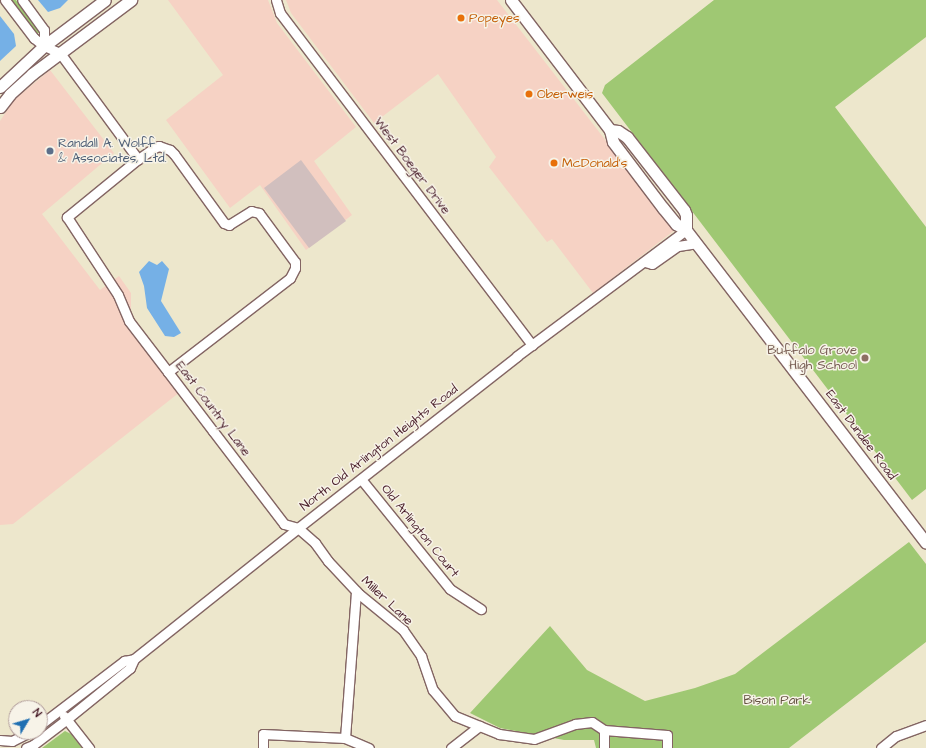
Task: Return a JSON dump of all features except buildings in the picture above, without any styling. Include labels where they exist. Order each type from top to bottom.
[{"type":"main road","points":[[0,87],[44,46],[105,0]]},
{"type":"main road","points":[[0,108],[10,94],[32,74],[131,0]]},
{"type":"main road","name":"East Dundee Road","points":[[510,0],[610,130],[613,142],[672,220],[686,230],[926,543]]},
{"type":"main road","name":"East Dundee Road","points":[[610,130],[618,130],[627,137],[684,210],[686,215],[686,230]]},
{"type":"street","points":[[5,0],[34,38],[44,46],[60,53],[138,159],[154,148],[164,147],[170,150],[224,223],[228,225],[251,211],[259,214],[295,262],[295,268],[290,278],[168,372]]},
{"type":"street","points":[[22,0],[44,30],[44,46]]},
{"type":"street","name":"West Boeger Drive","points":[[276,0],[280,13],[532,345]]},
{"type":"street","name":"East Country Lane","points":[[138,159],[67,217],[118,296],[129,321],[284,524],[298,528]]},
{"type":"street","name":"North Old Arlington Heights Road","points":[[26,748],[33,745],[67,719],[130,668],[134,660],[298,528],[532,345],[686,230]]},
{"type":"street","name":"North Old Arlington Heights Road","points":[[644,262],[652,264],[678,246],[696,243]]},
{"type":"street","name":"Old Arlington Court","points":[[361,479],[450,589],[481,609]]},
{"type":"street","name":"Miller Lane","points":[[298,528],[315,543],[328,561],[356,590],[403,630],[421,656],[433,690],[455,716],[498,734],[535,743],[575,724],[592,722],[604,730],[667,735],[667,748]]},
{"type":"street","points":[[345,738],[356,590]]},
{"type":"street","name":"North Old Arlington Heights Road","points":[[48,719],[124,661],[134,660]]},
{"type":"street","points":[[60,710],[89,748]]},
{"type":"street","points":[[881,748],[896,736],[926,725]]},
{"type":"street","points":[[451,748],[479,726]]},
{"type":"street","points":[[604,730],[604,748]]},
{"type":"street","points":[[263,748],[263,734],[345,738],[369,748]]},
{"type":"street","points":[[0,740],[15,740]]},
{"type":"shaded area","points":[[168,0],[268,0],[277,23],[356,127],[314,161],[352,215],[306,250],[260,185],[230,208],[166,120],[223,75]]},
{"type":"shaded area","points":[[286,0],[497,0],[675,230],[593,293],[552,239],[547,242],[489,167],[496,157],[438,74],[374,123],[291,13]]},
{"type":"shaded area","points":[[50,70],[114,153],[42,214],[100,290],[119,276],[131,293],[131,314],[185,388],[13,524],[0,525],[0,121],[14,100]]},
{"type":"shaded area","points":[[301,160],[346,221],[309,248],[264,188]]},
{"type":"green space","points":[[10,0],[16,0],[40,33],[36,33]]},
{"type":"green space","name":"Buffalo Grove High School","points":[[714,0],[926,0],[926,37],[835,107],[926,227],[926,489],[912,500],[602,93],[605,85]]},
{"type":"green space","name":"Bison Park","points":[[909,542],[926,564],[926,642],[789,748],[596,748],[594,740],[564,740],[500,728],[470,713],[550,626],[587,670],[645,701],[695,688],[735,674]]},
{"type":"green space","points":[[65,731],[71,734],[82,748],[42,748]]},
{"type":"water","points":[[38,0],[68,0],[60,8],[48,12]]},
{"type":"water","points":[[0,16],[14,34],[16,46],[0,61]]},
{"type":"water","points":[[149,261],[157,265],[162,261],[169,269],[161,301],[181,333],[174,337],[165,336],[147,308],[144,286],[139,272]]},
{"type":"place","name":"Popeyes","points":[[461,18]]},
{"type":"place","name":"Oberweis","points":[[529,94]]},
{"type":"place","name":"Randall A. Wolff & Associates, Ltd.","points":[[50,151]]},
{"type":"place","name":"McDonald's","points":[[554,163]]},
{"type":"place","name":"Buffalo Grove High School","points":[[865,358]]}]
